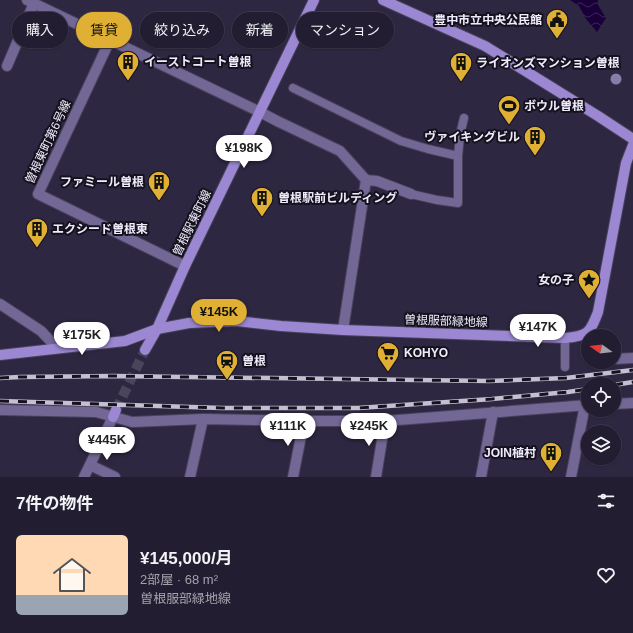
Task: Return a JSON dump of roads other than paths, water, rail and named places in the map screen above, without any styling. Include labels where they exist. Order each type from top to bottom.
[{"type":"street","name":"曽根駅東町線","points":[[146,350],[157,330],[185,266],[314,0]]},
{"type":"street","points":[[383,0],[485,46],[633,139]]},
{"type":"street","points":[[7,66],[30,2],[76,24]]},
{"type":"street","name":"曽根東町第6号線","points":[[106,48],[38,194],[185,266]]},
{"type":"street","points":[[127,48],[340,152],[366,180],[377,181],[411,194]]},
{"type":"street","name":"曽根服部緑地線","points":[[591,329],[598,312],[626,163],[633,145]]},
{"type":"street","points":[[342,330],[366,180]]},
{"type":"street","points":[[0,304],[40,331],[57,348]]},
{"type":"street","name":"曽根服部緑地線","points":[[0,355],[125,341],[157,330],[189,323],[237,321],[281,326],[342,330],[565,338],[581,337]]},
{"type":"street","points":[[621,359],[633,358]]},
{"type":"street","points":[[621,404],[633,403]]},
{"type":"street","points":[[0,410],[96,412],[114,414],[132,422],[202,419],[385,421],[581,405]]},
{"type":"street","points":[[481,477],[493,412]]},
{"type":"street","points":[[84,477],[114,414]]},
{"type":"street","points":[[571,477],[584,417]]},
{"type":"street","points":[[190,477],[202,419]]},
{"type":"street","points":[[293,477],[304,421]]},
{"type":"street","points":[[376,477],[385,421]]},
{"type":"street","points":[[90,465],[115,477]]},
{"type":"lane","points":[[293,88],[401,140],[428,149],[458,156]]},
{"type":"lane","points":[[411,194],[458,203],[458,156],[460,135],[464,118]]},
{"type":"lane","points":[[565,338],[565,367]]},
{"type":"water","points":[[570,0],[598,0],[598,5],[606,18],[597,32],[586,19],[579,6]]},
{"type":"tunnel","points":[[116,410],[145,350]]},
{"type":"railway","points":[[0,378],[114,376],[489,381],[566,378],[633,370]]},
{"type":"railway","points":[[621,384],[633,382]]},
{"type":"railway","points":[[0,401],[222,408],[358,408],[492,399],[581,390]]},
{"type":"place","name":"豊中市立中央公民館","points":[[557,40]]},
{"type":"place","name":"イーストコート曽根","points":[[128,82]]},
{"type":"place","name":"ライオンズマンション曽根","points":[[461,82]]},
{"type":"place","name":"ボウル曽根","points":[[509,126]]},
{"type":"place","name":"ヴァイキングビル","points":[[535,156]]},
{"type":"place","name":"ファミール曽根","points":[[159,202]]},
{"type":"place","name":"曽根駅前ビルディング","points":[[262,218]]},
{"type":"place","name":"エクシード曽根東","points":[[37,248]]},
{"type":"place","name":"女の子","points":[[589,300]]},
{"type":"place","name":"KOHYO","points":[[388,372]]},
{"type":"place","name":"曽根","points":[[227,380]]},
{"type":"place","name":"JOIN植村","points":[[551,472]]}]
